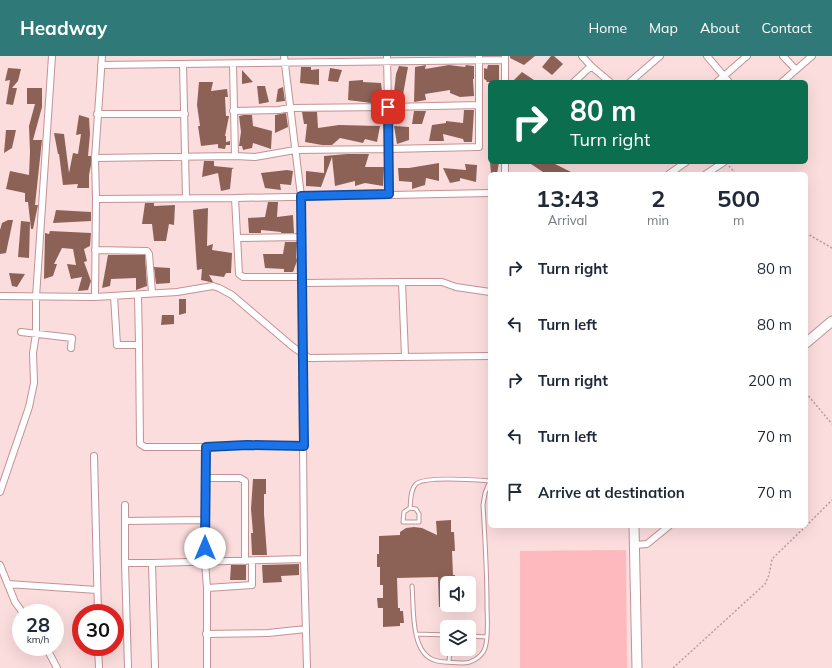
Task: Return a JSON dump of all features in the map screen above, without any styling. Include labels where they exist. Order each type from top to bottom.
[{"type":"street","points":[[0,492],[29,408],[34,383],[33,353],[36,334],[36,296],[52,56]]},
{"type":"street","points":[[95,297],[95,158],[102,56]]},
{"type":"street","points":[[208,56],[208,64]]},
{"type":"street","points":[[284,56],[301,196],[304,559],[307,668]]},
{"type":"street","points":[[582,56],[608,80]]},
{"type":"street","points":[[632,80],[660,56]]},
{"type":"street","points":[[707,56],[727,80]]},
{"type":"street","points":[[719,80],[747,56]]},
{"type":"street","points":[[783,56],[796,70]]},
{"type":"street","points":[[784,80],[812,56]]},
{"type":"street","points":[[95,158],[235,156],[255,158],[295,150],[479,147],[479,58]]},
{"type":"street","points":[[101,65],[285,64],[387,59],[505,58],[505,80]]},
{"type":"street","points":[[387,59],[389,194]]},
{"type":"street","points":[[183,64],[186,198]]},
{"type":"street","points":[[233,64],[235,156]]},
{"type":"street","points":[[576,80],[591,66]]},
{"type":"street","points":[[233,111],[279,110],[290,108],[478,104]]},
{"type":"street","points":[[97,114],[185,114]]},
{"type":"street","points":[[672,172],[683,164]]},
{"type":"street","points":[[709,172],[721,164]]},
{"type":"street","points":[[96,199],[488,193]]},
{"type":"street","points":[[235,198],[239,274],[243,277],[302,280],[442,282],[456,287],[488,292]]},
{"type":"street","points":[[237,238],[302,237]]},
{"type":"street","points":[[95,250],[147,251],[149,254],[152,294]]},
{"type":"street","points":[[402,282],[405,356]]},
{"type":"street","points":[[0,296],[95,297],[138,295],[177,292],[213,286],[232,294],[309,358],[488,356]]},
{"type":"street","points":[[138,295],[140,444],[145,447],[247,445],[304,446]]},
{"type":"street","points":[[114,296],[117,345],[139,345]]},
{"type":"street","points":[[808,341],[832,321]]},
{"type":"street","points":[[21,332],[72,338],[71,348]]},
{"type":"street","points":[[206,447],[204,520],[207,588],[207,668]]},
{"type":"street","points":[[94,456],[98,604]]},
{"type":"street","points":[[206,478],[240,478],[245,481],[248,561],[252,585],[207,588]]},
{"type":"street","points":[[124,505],[128,668]]},
{"type":"street","points":[[125,521],[204,520]]},
{"type":"street","points":[[634,528],[637,668]]},
{"type":"street","points":[[634,545],[647,544],[667,528]]},
{"type":"street","points":[[125,563],[304,559]]},
{"type":"street","points":[[152,563],[155,668]]},
{"type":"street","points":[[0,565],[17,604]]},
{"type":"street","points":[[8,584],[97,590]]},
{"type":"street","points":[[206,634],[268,633],[306,629]]},
{"type":"street","points":[[51,656],[57,668]]},
{"type":"street","points":[[98,656],[99,668]]},
{"type":"lane","points":[[410,508],[411,493],[416,484],[424,480],[478,479],[488,481]]},
{"type":"lane","points":[[412,586],[416,634],[422,651],[427,657],[435,660],[465,663],[481,656],[485,648],[487,636],[487,573],[483,505],[488,486]]},
{"type":"lane","points":[[410,508],[416,509],[419,514],[419,522],[403,522],[404,512],[410,508]]},
{"type":"lane","points":[[416,634],[440,635]]},
{"type":"lane","points":[[476,636],[487,636]]},
{"type":"lane","points":[[449,656],[449,662]]},
{"type":"path","points":[[726,164],[734,172]]},
{"type":"path","points":[[808,234],[832,248]]},
{"type":"path","points":[[808,395],[832,424]]},
{"type":"path","points":[[808,524],[832,500]]},
{"type":"path","points":[[673,668],[765,584],[769,575],[772,559],[804,528]]},
{"type":"shaded area","points":[[626,550],[627,668],[520,668],[520,551]]},
{"type":"building","points":[[510,56],[535,56],[524,65],[510,58]]},
{"type":"building","points":[[551,56],[554,56],[563,64],[552,75],[542,67]]},
{"type":"building","points":[[426,65],[425,69],[449,65],[465,67],[466,65],[474,66],[474,96],[460,97],[450,93],[450,90],[425,94],[426,100],[414,102],[415,67]]},
{"type":"building","points":[[488,65],[499,65],[499,80],[488,80],[487,82],[484,79],[484,68],[487,69]]},
{"type":"building","points":[[399,66],[408,67],[402,100],[393,102],[396,74]]},
{"type":"building","points":[[301,67],[311,67],[311,70],[319,69],[319,85],[300,83]]},
{"type":"building","points":[[8,68],[21,69],[18,81],[12,88],[17,88],[13,105],[6,104],[10,80],[5,81]]},
{"type":"building","points":[[330,68],[342,70],[338,82],[328,81]]},
{"type":"building","points":[[242,70],[253,82],[242,84]]},
{"type":"building","points":[[522,72],[534,80],[514,80]]},
{"type":"building","points":[[363,80],[363,82],[381,83],[383,99],[371,103],[348,100],[349,81]]},
{"type":"building","points":[[199,82],[213,82],[211,91],[227,89],[228,97],[225,97],[226,116],[229,116],[225,136],[226,142],[230,141],[230,145],[226,145],[225,149],[218,148],[218,144],[201,146],[197,105]]},
{"type":"building","points":[[257,86],[265,86],[269,102],[259,104]]},
{"type":"building","points":[[283,87],[285,101],[276,102],[278,89]]},
{"type":"building","points":[[27,88],[42,88],[42,107],[33,140],[42,140],[35,205],[38,205],[33,229],[31,229],[28,202],[25,202],[25,193],[6,189],[10,171],[29,175],[29,126],[35,104],[27,104]]},
{"type":"building","points":[[464,110],[474,110],[472,142],[464,142],[463,139],[443,134],[444,141],[429,141],[432,125],[446,123],[446,121],[463,123]]},
{"type":"building","points":[[414,111],[426,111],[422,124],[412,124]]},
{"type":"building","points":[[302,112],[317,112],[318,128],[339,125],[380,126],[377,142],[365,139],[363,143],[340,138],[332,145],[305,142],[307,124],[304,124]]},
{"type":"building","points":[[286,113],[288,127],[275,133],[275,115]]},
{"type":"building","points":[[79,115],[89,118],[90,134],[88,156],[91,156],[91,165],[89,188],[77,188],[78,184],[63,185],[59,154],[54,133],[64,134],[69,173],[73,153],[78,154],[81,134],[76,135]]},
{"type":"building","points":[[252,115],[253,126],[272,131],[271,149],[253,143],[252,148],[243,150],[242,146],[239,146],[241,132],[239,116]]},
{"type":"building","points":[[394,126],[409,127],[409,140],[397,144]]},
{"type":"building","points":[[6,130],[16,130],[12,148],[4,153]]},
{"type":"building","points":[[369,154],[365,167],[384,167],[383,186],[365,183],[355,186],[355,181],[335,186],[332,157],[321,187],[306,186],[306,171],[324,173],[324,156]]},
{"type":"building","points":[[204,161],[214,161],[214,166],[234,168],[232,169],[230,189],[221,191],[218,173],[202,177]]},
{"type":"building","points":[[439,163],[439,181],[426,178],[425,185],[412,189],[412,182],[399,181],[398,168],[409,168]]},
{"type":"building","points":[[465,164],[477,165],[476,182],[460,178],[460,181],[450,183],[443,168],[466,170]]},
{"type":"building","points":[[490,164],[499,164],[497,172],[491,172]]},
{"type":"building","points":[[531,164],[555,164],[571,172],[543,172]]},
{"type":"building","points":[[287,170],[293,171],[291,185],[280,184],[281,190],[265,188],[261,173]]},
{"type":"building","points":[[268,202],[278,202],[277,217],[293,215],[294,233],[261,230],[261,233],[249,233],[248,218],[265,217]]},
{"type":"building","points":[[145,203],[154,203],[154,206],[175,205],[174,225],[169,224],[166,241],[154,241],[152,224],[142,224]]},
{"type":"building","points":[[208,208],[207,246],[213,244],[212,250],[232,253],[231,273],[226,273],[224,277],[209,275],[213,282],[201,280],[202,269],[197,270],[193,210]]},
{"type":"building","points":[[56,210],[91,212],[91,221],[53,223]]},
{"type":"building","points":[[8,220],[13,220],[6,253],[0,254],[0,230],[2,223]]},
{"type":"building","points":[[21,221],[30,222],[29,258],[18,257]]},
{"type":"building","points":[[50,231],[91,233],[90,246],[84,249],[87,261],[84,262],[91,281],[88,290],[78,291],[82,277],[71,279],[67,264],[76,265],[73,249],[62,248],[54,264],[57,264],[53,276],[44,279],[45,233],[49,234]]},
{"type":"building","points":[[285,242],[297,242],[297,261],[293,272],[284,272],[284,269],[265,268],[263,254],[283,254]]},
{"type":"building","points":[[108,255],[145,255],[147,286],[136,290],[136,278],[111,279],[110,286],[102,288]]},
{"type":"building","points":[[154,267],[170,268],[170,283],[156,284]]},
{"type":"building","points":[[9,273],[25,274],[17,287],[12,286]]},
{"type":"building","points":[[179,299],[186,299],[186,313],[179,315]]},
{"type":"building","points":[[162,315],[174,315],[174,324],[161,325]]},
{"type":"building","points":[[253,479],[266,479],[264,514],[267,555],[252,555],[251,533],[253,533],[251,509]]},
{"type":"building","points":[[451,520],[451,532],[454,532],[455,551],[452,551],[453,575],[455,576],[440,576],[440,607],[438,577],[397,578],[398,608],[400,608],[400,611],[403,611],[404,623],[400,623],[400,626],[383,627],[383,608],[378,608],[377,598],[383,598],[383,585],[380,585],[380,567],[377,567],[379,536],[400,535],[400,532],[406,528],[414,527],[422,528],[437,535],[436,521]]},
{"type":"building","points":[[299,564],[299,575],[281,576],[282,582],[263,583],[262,565]]},
{"type":"building","points":[[231,565],[246,565],[246,580],[230,580]]},
{"type":"route","points":[[205,548],[204,520],[206,447],[247,445],[304,446],[301,196],[389,194],[388,107]]}]
